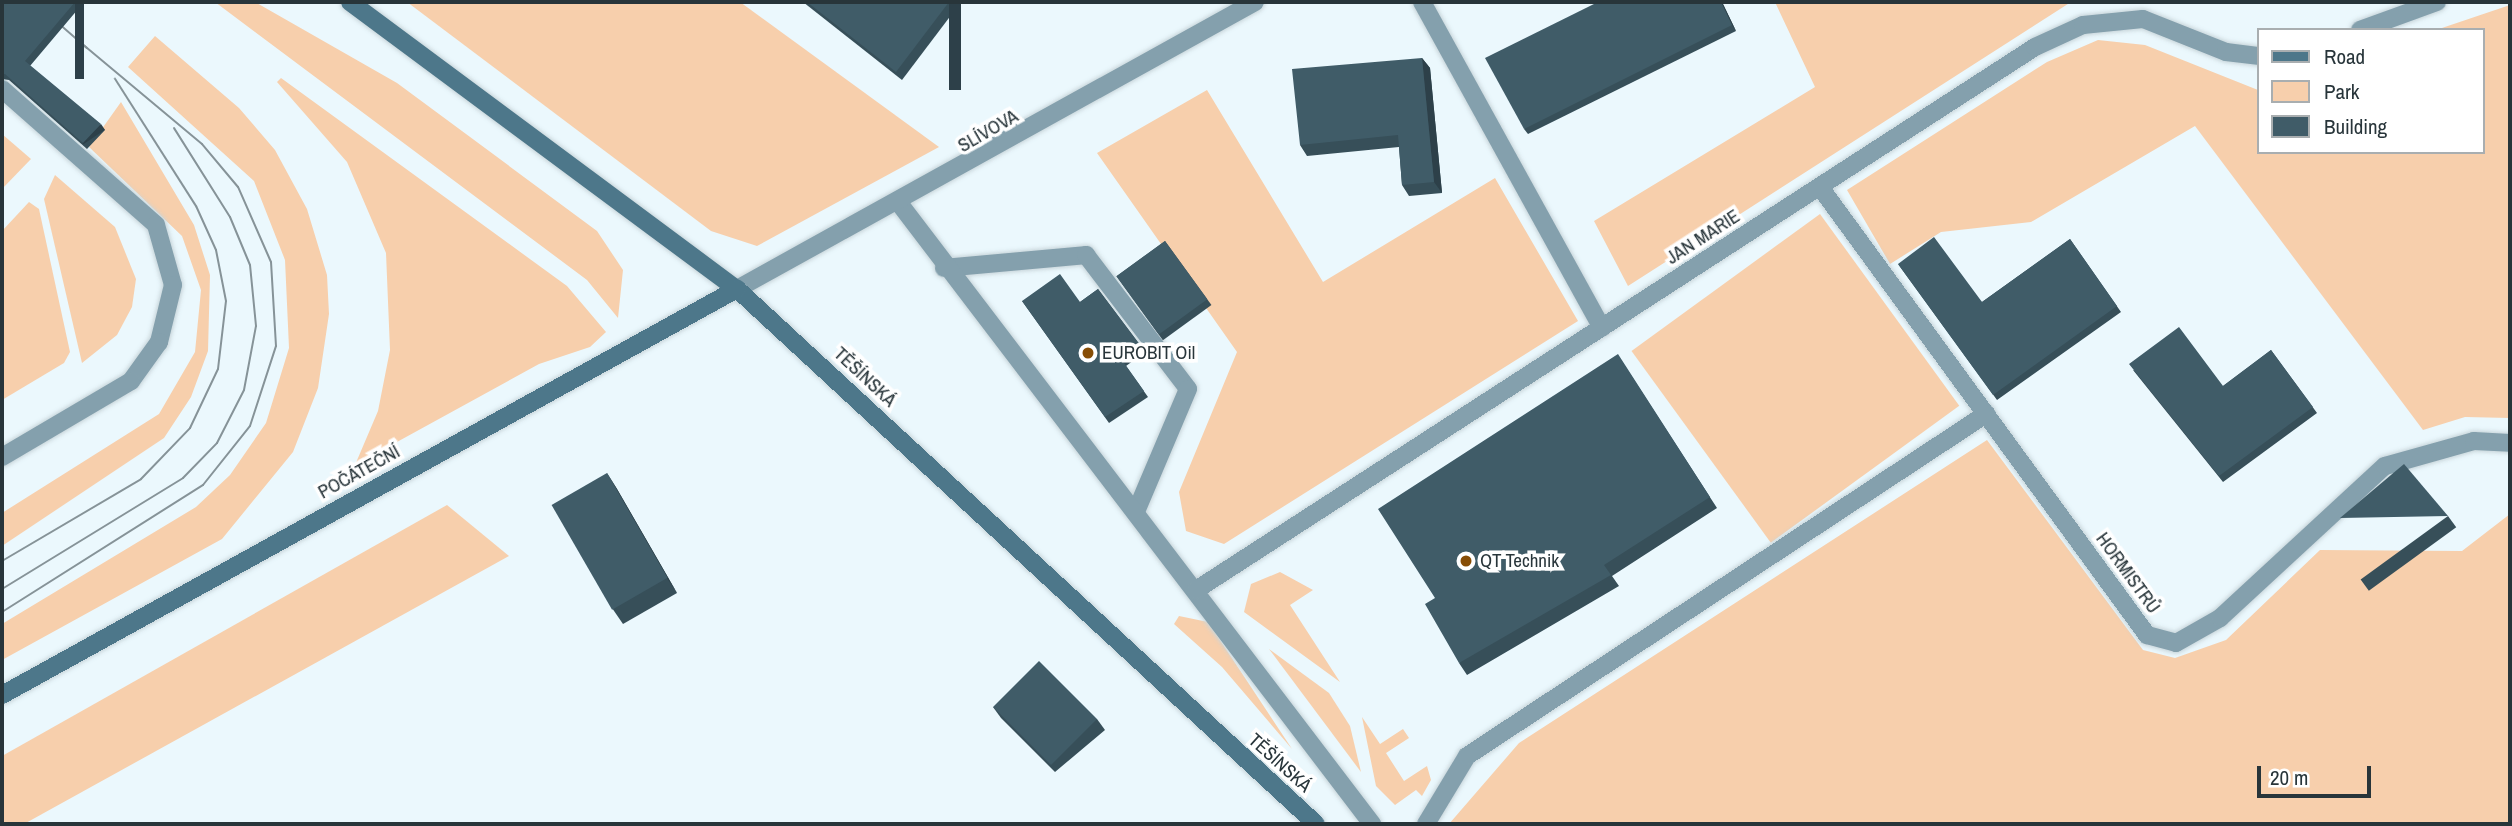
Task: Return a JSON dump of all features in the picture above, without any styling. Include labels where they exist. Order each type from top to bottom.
[{"type":"main road","name":"TĚŠÍNSKÁ","points":[[350,2],[737,289],[1316,824]]},
{"type":"main road","name":"POČÁTEČNÍ","points":[[2,695],[737,289]]},
{"type":"street","name":"SLÍVOVA","points":[[737,289],[899,202],[1255,2]]},
{"type":"street","points":[[1422,2],[1602,328]]},
{"type":"street","points":[[2366,28],[2437,2]]},
{"type":"street","name":"JAN MARIE","points":[[1196,590],[2035,47],[2083,25],[2143,19],[2226,52],[2256,56]]},
{"type":"street","points":[[2,89],[156,225],[173,285],[159,342],[131,381],[2,457]]},
{"type":"street","name":"HORMISTRŮ","points":[[1819,187],[2147,635],[2176,643],[2220,618],[2385,466],[2474,441],[2510,443]]},
{"type":"street","points":[[899,202],[944,268],[1137,509],[1372,824]]},
{"type":"street","points":[[944,268],[1086,255],[1188,390],[1137,509]]},
{"type":"street","points":[[1426,824],[1467,756],[1986,414]]},
{"type":"green space","points":[[215,2],[255,2],[397,83],[597,231],[623,270],[618,318],[587,280]]},
{"type":"green space","points":[[407,2],[740,2],[939,147],[757,246],[711,231]]},
{"type":"green space","points":[[1775,2],[2071,2],[1628,286],[1594,221],[1815,87]]},
{"type":"green space","points":[[2510,5],[2510,418],[2465,417],[2423,430],[2195,126],[2031,222],[1941,232],[1890,264],[1847,190],[2047,62],[2098,40],[2145,45],[2256,89],[2256,154],[2484,154],[2484,28],[2442,28]]},
{"type":"green space","points":[[155,36],[239,108],[275,150],[307,209],[327,275],[329,314],[318,388],[293,452],[222,539],[2,660],[2,624],[196,507],[230,475],[266,423],[289,348],[285,260],[254,181],[128,67]]},
{"type":"green space","points":[[281,78],[567,286],[606,332],[590,347],[539,364],[355,465],[378,411],[390,350],[386,253],[347,162],[277,82]]},
{"type":"green space","points":[[1207,90],[1323,282],[1495,178],[1578,321],[1224,544],[1186,531],[1179,492],[1237,352],[1097,153]]},
{"type":"green space","points":[[121,102],[194,225],[210,275],[208,351],[191,397],[164,438],[2,546],[2,513],[159,414],[195,352],[201,290],[182,236],[89,147]]},
{"type":"green space","points":[[2,134],[31,159],[2,189]]},
{"type":"green space","points":[[55,175],[115,227],[136,279],[132,307],[117,335],[82,363],[44,199]]},
{"type":"green space","points":[[29,202],[39,209],[70,352],[64,363],[2,400],[2,231]]},
{"type":"green space","points":[[1820,214],[1959,406],[1771,543],[1631,351]]},
{"type":"green space","points":[[1987,440],[2143,650],[2175,658],[2226,640],[2320,550],[2462,551],[2510,514],[2510,824],[1449,824],[1519,743]]},
{"type":"green space","points":[[447,505],[509,556],[24,824],[2,824],[2,756]]},
{"type":"green space","points":[[1280,572],[1313,590],[1290,605],[1340,682],[1244,612],[1251,584]]},
{"type":"green space","points":[[1179,616],[1208,622],[1292,749],[1222,667],[1174,624]]},
{"type":"green space","points":[[1269,649],[1329,693],[1350,726],[1361,772]]},
{"type":"green space","points":[[1362,717],[1380,744],[1403,729],[1409,738],[1386,753],[1404,781],[1427,766],[1431,780],[1422,796],[1416,790],[1395,805],[1376,786]]},
{"type":"building","points":[[2,2],[75,2],[25,61],[101,124],[83,143],[2,74]]},
{"type":"building","points":[[807,2],[949,2],[896,72]]},
{"type":"building","points":[[1598,2],[1721,2],[1732,25],[1524,129],[1485,58]]},
{"type":"building","points":[[1422,58],[1434,182],[1402,185],[1398,135],[1300,145],[1292,69]]},
{"type":"building","points":[[1934,237],[1982,302],[2070,239],[2117,306],[1993,395],[1898,264]]},
{"type":"building","points":[[1165,241],[1207,299],[1159,335],[1116,276]]},
{"type":"building","points":[[1060,274],[1080,302],[1098,289],[1141,346],[1122,360],[1144,391],[1105,417],[1022,301]]},
{"type":"building","points":[[2179,327],[2223,386],[2271,350],[2313,407],[2219,476],[2129,364]]},
{"type":"building","points":[[1618,354],[1710,497],[1604,565],[1611,575],[1459,663],[1425,604],[1435,598],[1378,509]]},
{"type":"building","points":[[2404,464],[2448,516],[2340,518]]},
{"type":"building","points":[[607,473],[668,578],[612,610],[552,505]]},
{"type":"building","points":[[1039,661],[1097,719],[1051,765],[993,707]]},
{"type":"tram line","points":[[34,2],[87,48]]},
{"type":"tram line","points":[[2,612],[203,485],[250,426],[276,346],[271,262],[238,187],[202,144],[81,43]]},
{"type":"tram line","points":[[2,561],[141,479],[190,428],[218,369],[226,301],[216,250],[196,206],[115,79]]},
{"type":"tram line","points":[[2,589],[183,478],[217,443],[244,390],[256,326],[250,265],[230,217],[174,128]]},
{"type":"place","name":"EUROBIT Oil","points":[[1088,353]]},
{"type":"place","name":"QT Technik","points":[[1466,561]]}]
